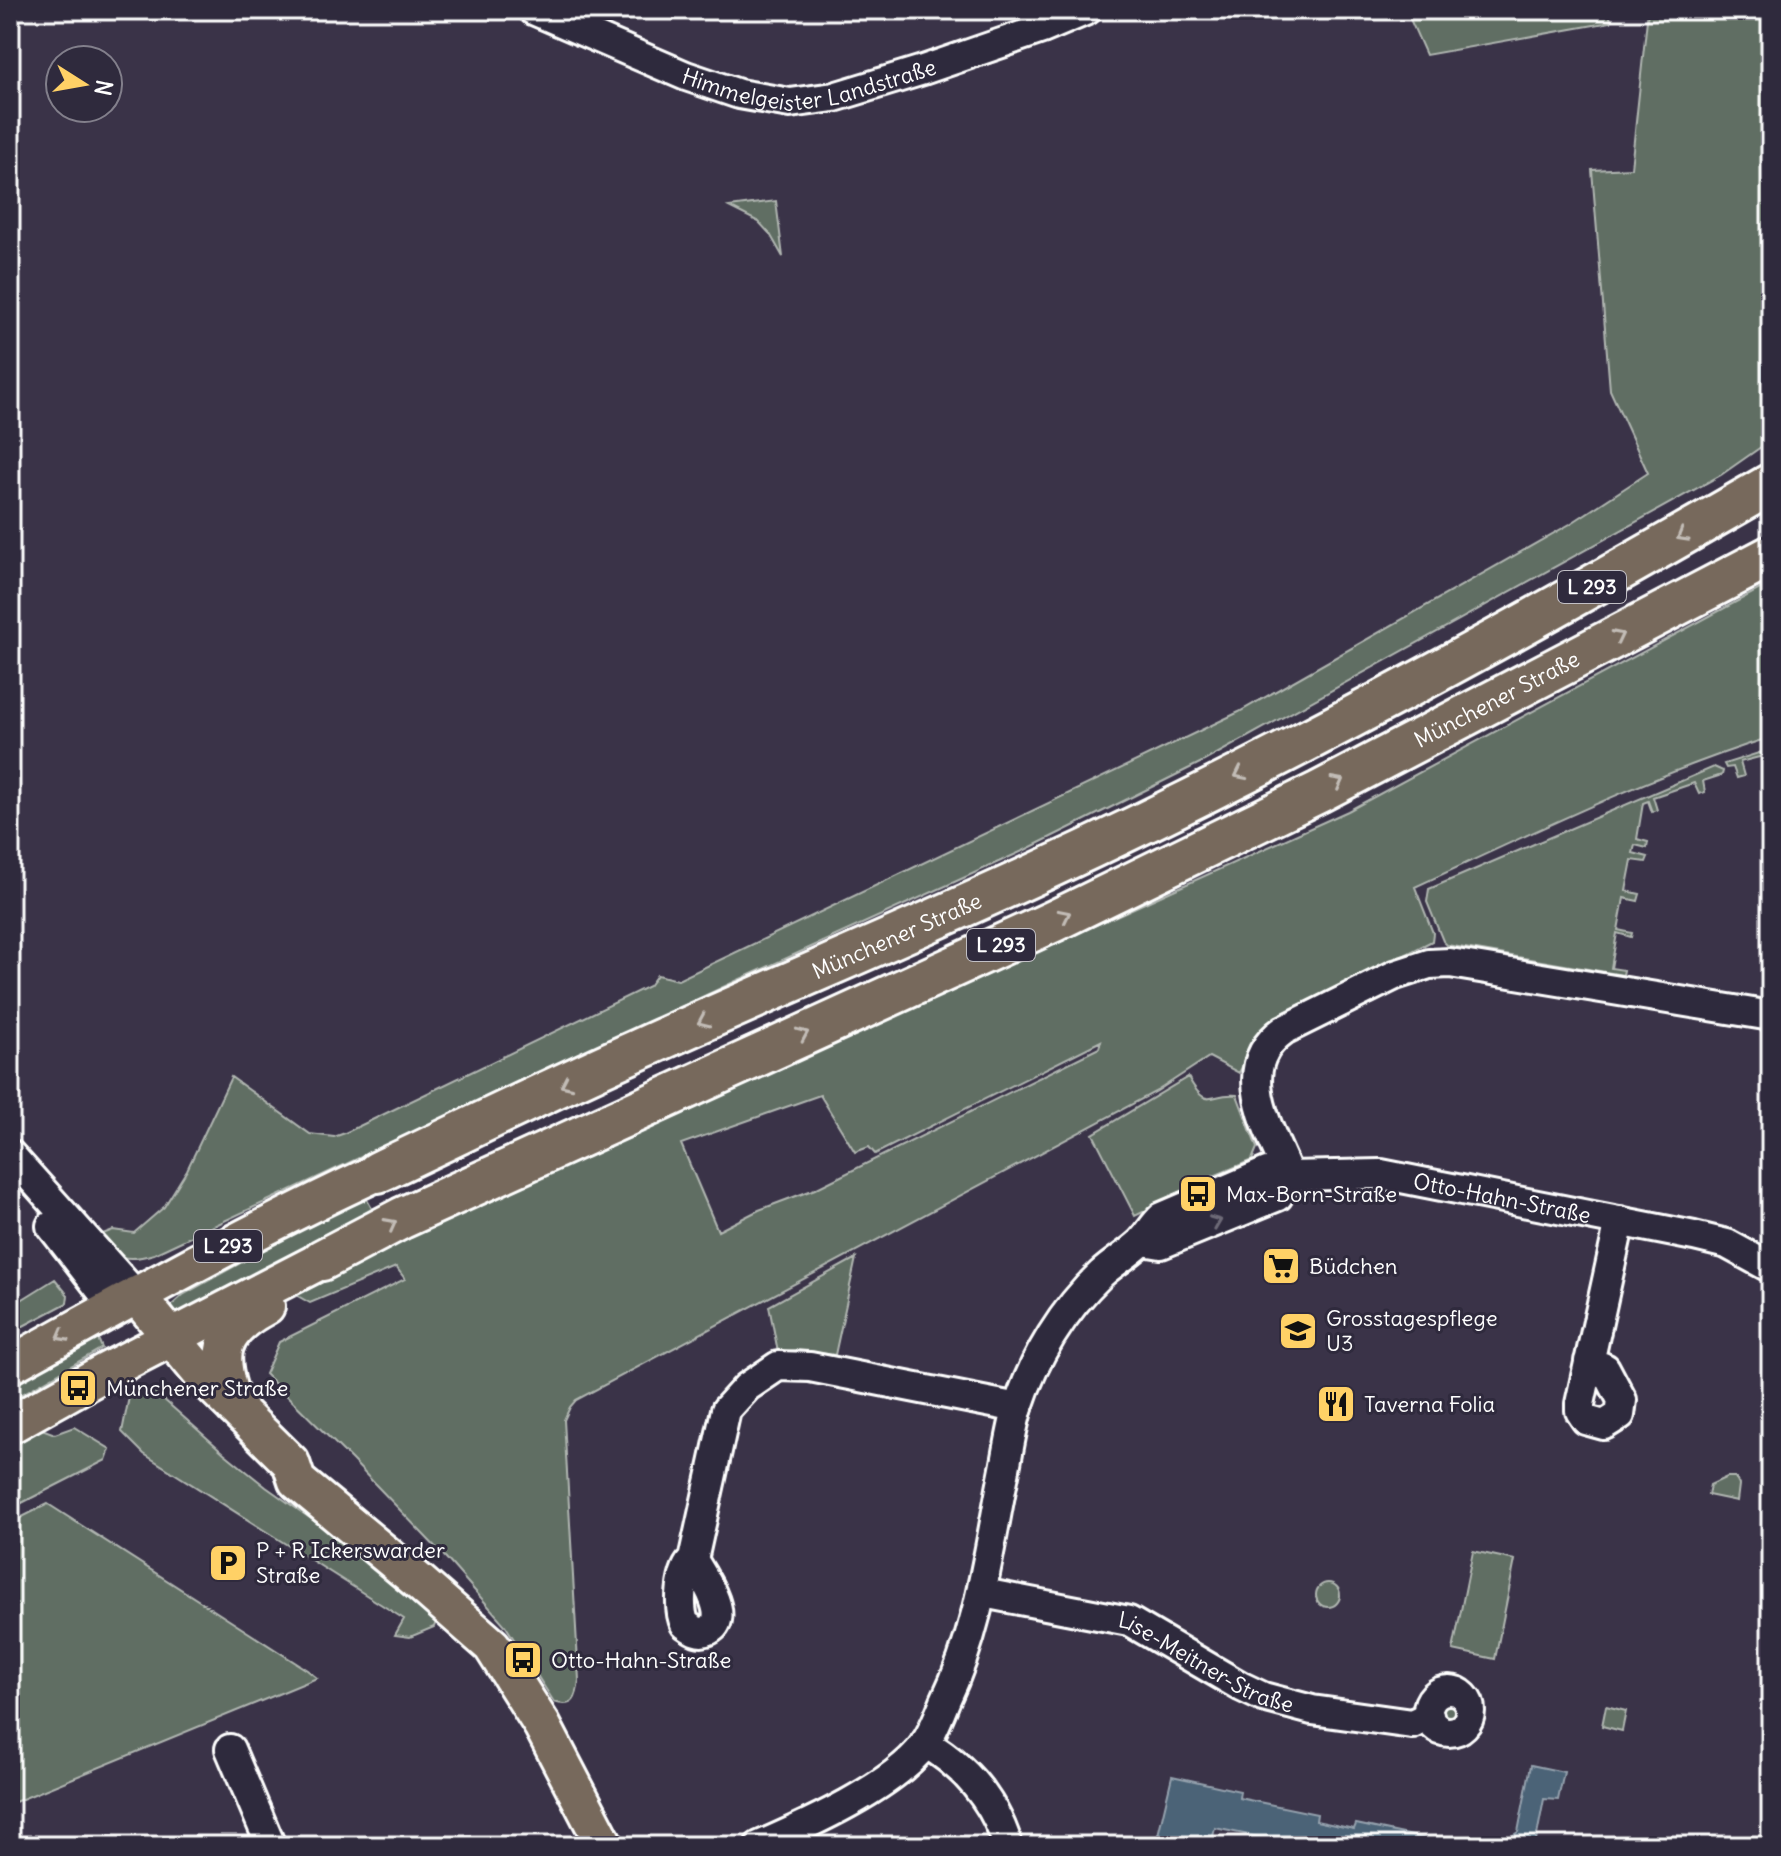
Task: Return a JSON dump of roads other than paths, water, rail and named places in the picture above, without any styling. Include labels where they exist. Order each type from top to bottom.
[{"type":"highway","name":"Münchener Straße","points":[[378,1172],[636,1050],[1035,874],[1286,751],[1434,674],[1659,550],[1760,490]]},
{"type":"highway","name":"Münchener Straße","points":[[322,1260],[402,1218],[1111,894],[1319,792],[1763,561]]},
{"type":"main road","name":"Münchener Straße","points":[[10,1365],[282,1217],[378,1172]]},
{"type":"main road","name":"Münchener Straße","points":[[10,1425],[322,1260]]},
{"type":"main road","points":[[234,1407],[225,1382],[223,1362],[231,1332],[243,1318],[286,1296],[303,1283],[322,1260]]},
{"type":"main road","points":[[125,1301],[159,1344],[234,1407],[291,1463],[297,1481],[492,1646],[537,1717],[605,1846]]},
{"type":"main road","points":[[159,1344],[178,1385],[280,1479],[297,1481]]},
{"type":"street","name":"Himmelgeister Landstraße","points":[[533,10],[686,76],[739,94],[790,103],[834,97],[923,70],[1087,10]]},
{"type":"street","points":[[759,1846],[843,1805],[891,1776],[925,1743],[954,1683],[970,1640],[983,1593],[1018,1408],[1043,1351],[1068,1310],[1101,1274],[1143,1241],[1161,1244],[1278,1196],[1289,1176],[1258,1098],[1255,1077],[1263,1053],[1284,1030],[1415,967],[1450,963],[1771,1016]]},
{"type":"street","points":[[10,1154],[125,1301]]},
{"type":"street","points":[[10,1165],[82,1269],[125,1301]]},
{"type":"street","name":"Otto-Hahn-Straße","points":[[1289,1176],[1381,1174],[1727,1244],[1771,1268]]},
{"type":"street","name":"Otto-Hahn-Straße","points":[[1589,1361],[1620,1221]]},
{"type":"street","points":[[693,1560],[726,1410],[747,1387],[778,1366],[810,1367],[1018,1408]]},
{"type":"street","name":"Lise-Meitner-Straße","points":[[983,1593],[1129,1621],[1225,1678],[1263,1697],[1288,1704],[1412,1724],[1429,1716]]},
{"type":"street","points":[[925,1743],[968,1774],[987,1798],[1008,1846]]},
{"type":"street","points":[[230,1749],[271,1846]]},
{"type":"water","points":[[1771,286],[1771,448],[1764,415],[1762,368]]},
{"type":"water","points":[[1531,1765],[1564,1772],[1558,1800],[1544,1799],[1535,1846],[1497,1846],[1518,1832]]},
{"type":"water","points":[[1172,1776],[1240,1791],[1239,1798],[1317,1814],[1316,1821],[1354,1829],[1356,1824],[1460,1846],[1344,1846],[1322,1841],[1321,1846],[1302,1846],[1215,1828],[1211,1845],[1158,1835]]},
{"type":"place","name":"Max-Born-Straße","points":[[1198,1194]]},
{"type":"place","name":"Büdchen","points":[[1281,1266]]},
{"type":"place","name":"Grosstagespflege U3","points":[[1298,1331]]},
{"type":"place","name":"Münchener Straße","points":[[78,1388]]},
{"type":"place","name":"Taverna Folia","points":[[1336,1404]]},
{"type":"place","name":"P + R Ickerswarder Straße","points":[[228,1563]]},
{"type":"place","name":"Otto-Hahn-Straße","points":[[523,1660]]}]
